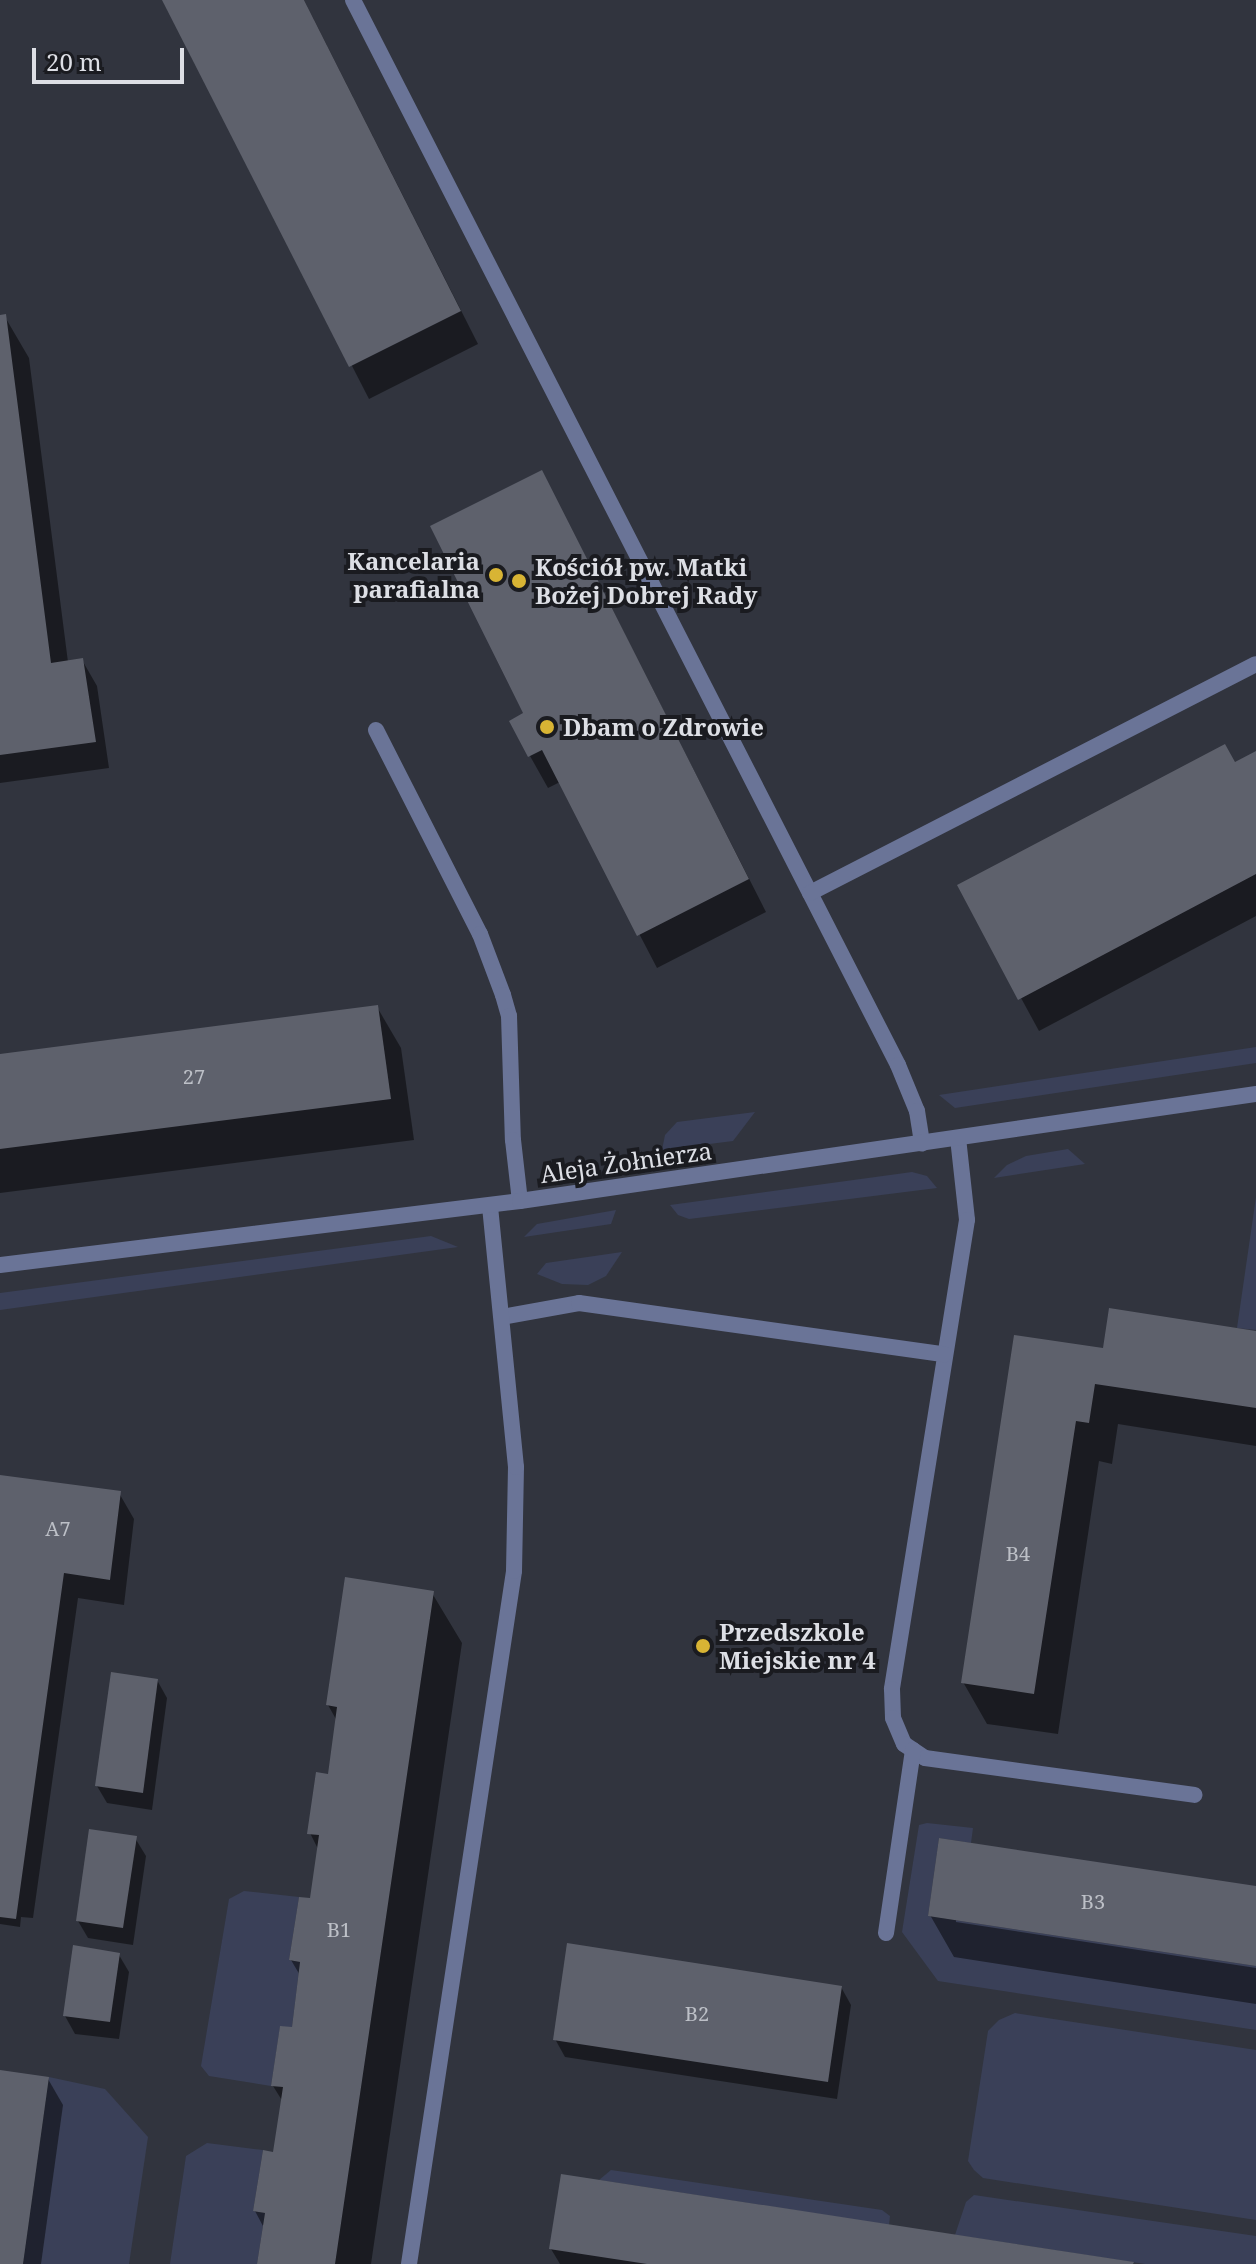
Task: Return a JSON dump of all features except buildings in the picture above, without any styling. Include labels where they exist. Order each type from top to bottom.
[{"type":"street","points":[[353,0],[898,1065],[917,1111],[922,1144]]},
{"type":"street","points":[[810,893],[1256,664]]},
{"type":"street","points":[[376,730],[480,934],[503,995],[509,1016],[513,1140],[520,1201]]},
{"type":"street","name":"Aleja Żołnierza","points":[[0,1265],[520,1201],[1256,1094]]},
{"type":"street","points":[[958,1138],[967,1220],[892,1689],[893,1718],[904,1744],[925,1758],[1194,1795]]},
{"type":"street","points":[[409,2264],[514,1571],[516,1467],[490,1205]]},
{"type":"street","points":[[502,1317],[579,1303],[944,1354]]},
{"type":"street","points":[[886,1933],[913,1750]]},
{"type":"shaded area","points":[[1256,1047],[1256,1063],[955,1108],[939,1095]]},
{"type":"shaded area","points":[[755,1112],[733,1141],[662,1150],[665,1135],[677,1122]]},
{"type":"shaded area","points":[[1068,1149],[1085,1164],[994,1178],[1007,1165],[1026,1156]]},
{"type":"shaded area","points":[[912,1172],[927,1176],[937,1188],[689,1219],[678,1215],[670,1205]]},
{"type":"shaded area","points":[[1256,1197],[1256,1330],[1237,1328]]},
{"type":"shaded area","points":[[616,1210],[611,1224],[524,1237],[537,1224]]},
{"type":"shaded area","points":[[431,1236],[458,1247],[0,1310],[0,1293]]},
{"type":"shaded area","points":[[622,1252],[606,1276],[588,1285],[562,1284],[537,1274],[546,1263]]},
{"type":"shaded area","points":[[927,1823],[973,1828],[971,1843],[939,1838],[928,1916],[1256,1966],[1256,2030],[938,1981],[902,1932],[919,1825]]},
{"type":"shaded area","points":[[244,1891],[299,1897],[289,1960],[300,1962],[292,2027],[280,2027],[271,2086],[209,2076],[201,2066],[229,1899]]},
{"type":"shaded area","points":[[1015,2013],[1256,2050],[1256,2220],[983,2178],[968,2161],[988,2031],[999,2020]]},
{"type":"shaded area","points":[[49,2077],[105,2089],[148,2137],[129,2264],[23,2264]]},
{"type":"shaded area","points":[[207,2143],[263,2150],[253,2211],[265,2213],[257,2264],[170,2264],[186,2156]]},
{"type":"shaded area","points":[[611,2170],[882,2210],[890,2216],[889,2225],[599,2180]]},
{"type":"shaded area","points":[[974,2195],[1256,2236],[1256,2264],[1145,2264],[955,2235],[966,2202]]},
{"type":"place","name":"Kancelaria parafialna","points":[[496,575]]},
{"type":"place","name":"Kościół pw. Matki Bożej Dobrej Rady","points":[[519,581]]},
{"type":"place","name":"Dbam o Zdrowie","points":[[547,727]]},
{"type":"place","name":"Przedszkole Miejskie nr 4","points":[[703,1646]]}]
